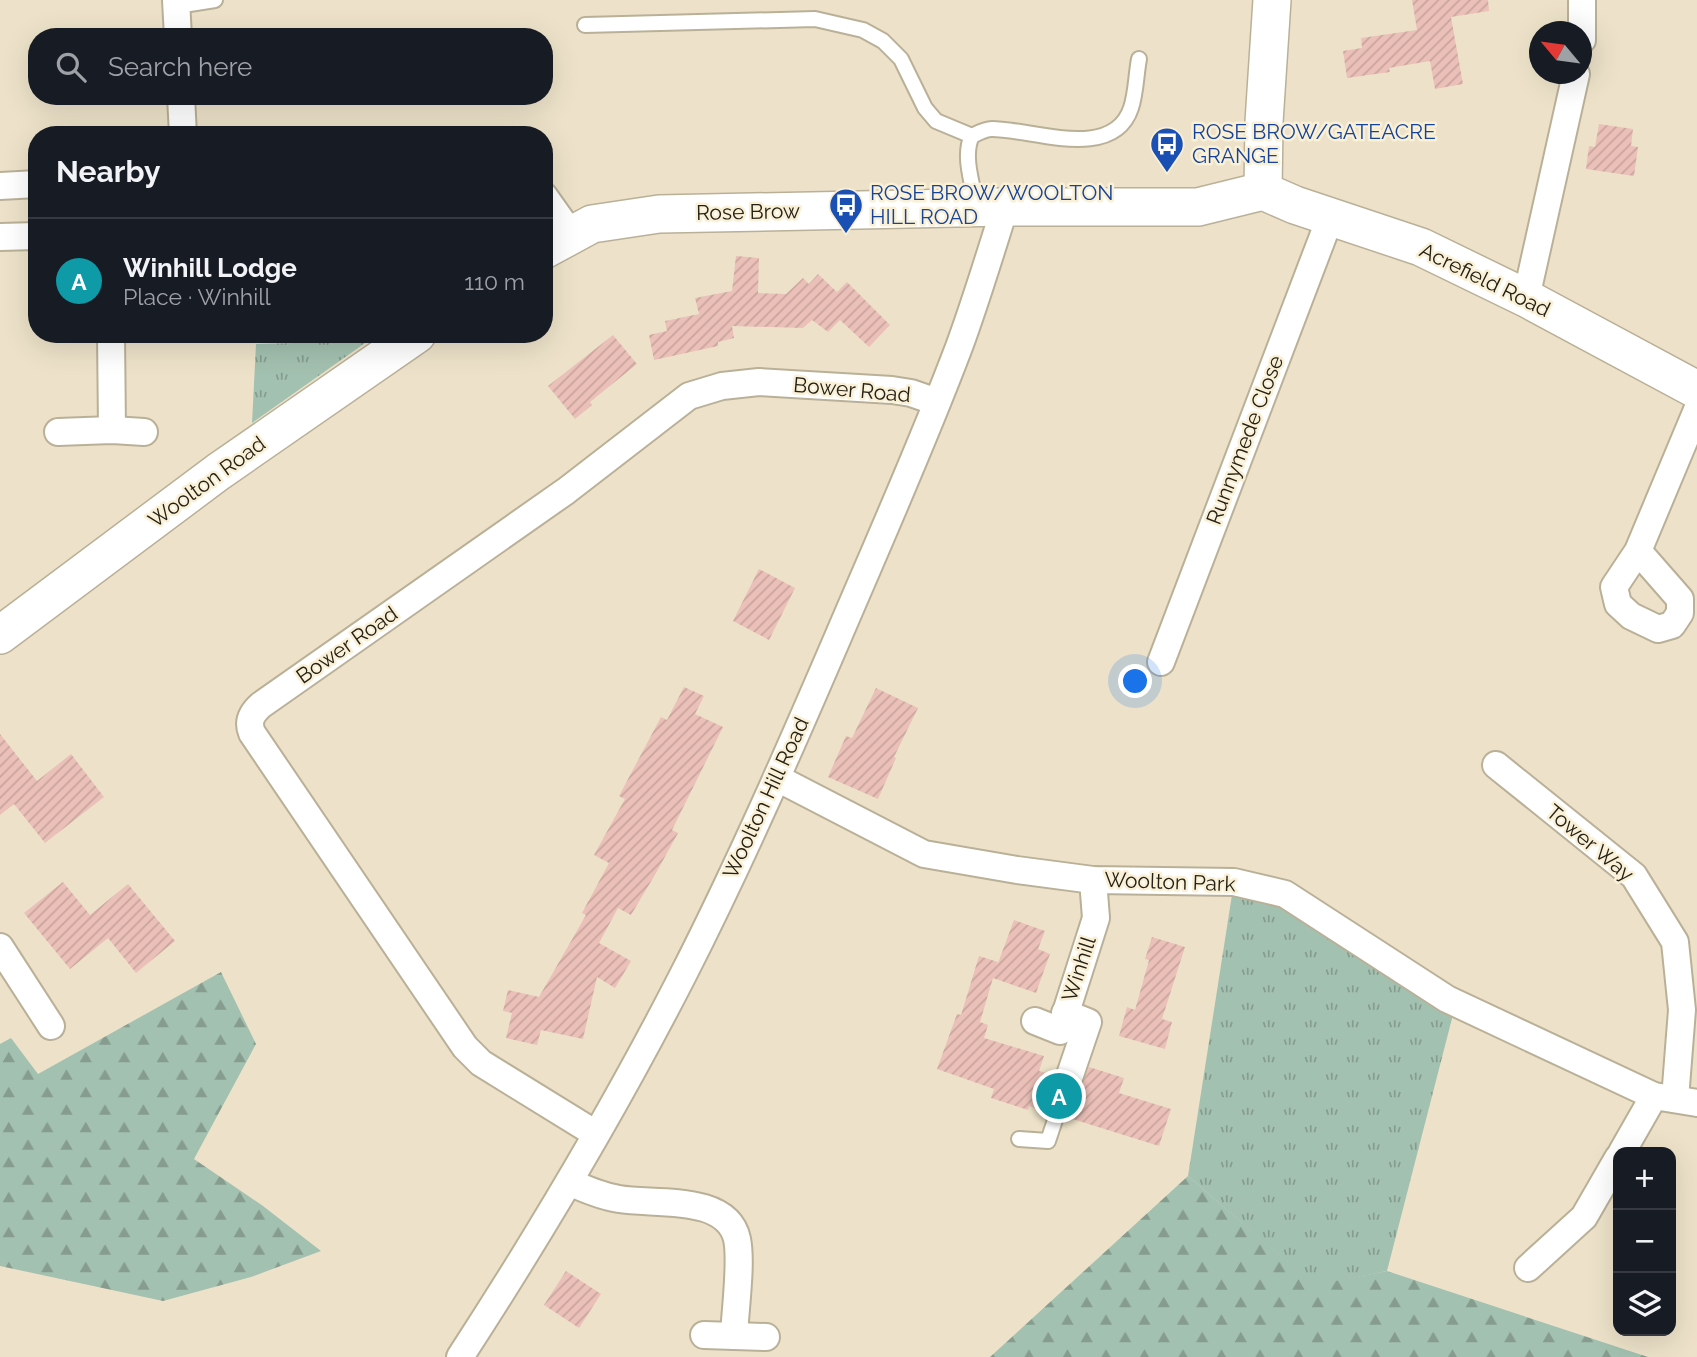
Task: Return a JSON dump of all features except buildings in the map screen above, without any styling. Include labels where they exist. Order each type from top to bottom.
[{"type":"street","points":[[1263,191],[1264,122],[1272,0]]},
{"type":"street","points":[[1581,21],[1582,0]]},
{"type":"street","points":[[177,3],[178,28]]},
{"type":"street","points":[[1526,298],[1574,84]]},
{"type":"street","points":[[181,105],[183,126]]},
{"type":"street","points":[[0,186],[28,184]]},
{"type":"street","name":"Rose Brow","points":[[558,242],[592,224],[659,214],[1198,207],[1263,191]]},
{"type":"street","name":"Acrefield Road","points":[[1263,191],[1330,218],[1422,247],[1526,298],[1697,390]]},
{"type":"street","name":"Woolton Hill Road","points":[[460,1357],[508,1284],[569,1182],[683,975],[777,778],[937,402],[980,288],[991,208]]},
{"type":"street","name":"Runnymede Close","points":[[1161,662],[1330,218]]},
{"type":"street","points":[[0,237],[28,236]]},
{"type":"street","points":[[111,343],[112,430]]},
{"type":"street","name":"Woolton Road","points":[[0,635],[218,472],[404,343]]},
{"type":"street","name":"Bower Road","points":[[596,1133],[481,1063],[465,1046],[252,733],[249,722],[251,716],[261,705],[566,491],[689,396],[722,386],[759,382],[891,390],[911,393],[937,402]]},
{"type":"street","points":[[1638,551],[1697,410]]},
{"type":"street","points":[[58,432],[144,432]]},
{"type":"street","name":"Tower Way","points":[[1496,765],[1634,876],[1675,942],[1682,1010],[1675,1100]]},
{"type":"street","name":"Woolton Park","points":[[777,778],[924,854],[1093,880],[1234,882],[1285,894],[1447,999],[1675,1100]]},
{"type":"street","name":"Winhill","points":[[1035,1021],[1060,1031],[1096,918],[1093,880]]},
{"type":"street","points":[[0,947],[51,1026]]},
{"type":"street","points":[[1065,1013],[1088,1022],[1069,1078]]},
{"type":"street","points":[[1627,1147],[1675,1100]]},
{"type":"street","points":[[1528,1268],[1584,1217],[1613,1167]]},
{"type":"street","points":[[569,1182],[607,1196],[708,1208],[724,1217],[736,1236],[738,1247],[734,1336]]},
{"type":"street","points":[[704,1335],[766,1337]]},
{"type":"lane","points":[[177,3],[215,0]]},
{"type":"lane","points":[[585,25],[815,19],[863,30],[883,41],[901,59],[925,108],[936,121],[972,136]]},
{"type":"lane","points":[[991,208],[970,176],[967,144],[972,136],[989,128],[1079,140],[1110,134],[1121,126],[1131,109],[1139,60]]},
{"type":"lane","points":[[1019,1139],[1048,1141],[1056,1114]]},
{"type":"green space","points":[[293,343],[365,343],[252,423],[256,344]]},
{"type":"green space","points":[[1234,882],[1318,915],[1456,1003],[1387,1271],[1314,1286],[1188,1176]]},
{"type":"green space","points":[[221,972],[256,1044],[194,1159],[263,1206],[321,1251],[251,1277],[163,1301],[0,1266],[0,1044],[11,1038],[38,1074]]},
{"type":"green space","points":[[1188,1176],[1314,1285],[1387,1271],[1648,1357],[990,1357]]},
{"type":"place","name":"ROSE BROW/GATEACRE GRANGE","points":[[1167,174]]},
{"type":"place","name":"ROSE BROW/WOOLTON HILL ROAD","points":[[846,235]]},
{"type":"place","name":"Winhill Lodge","points":[[1059,1096]]}]
